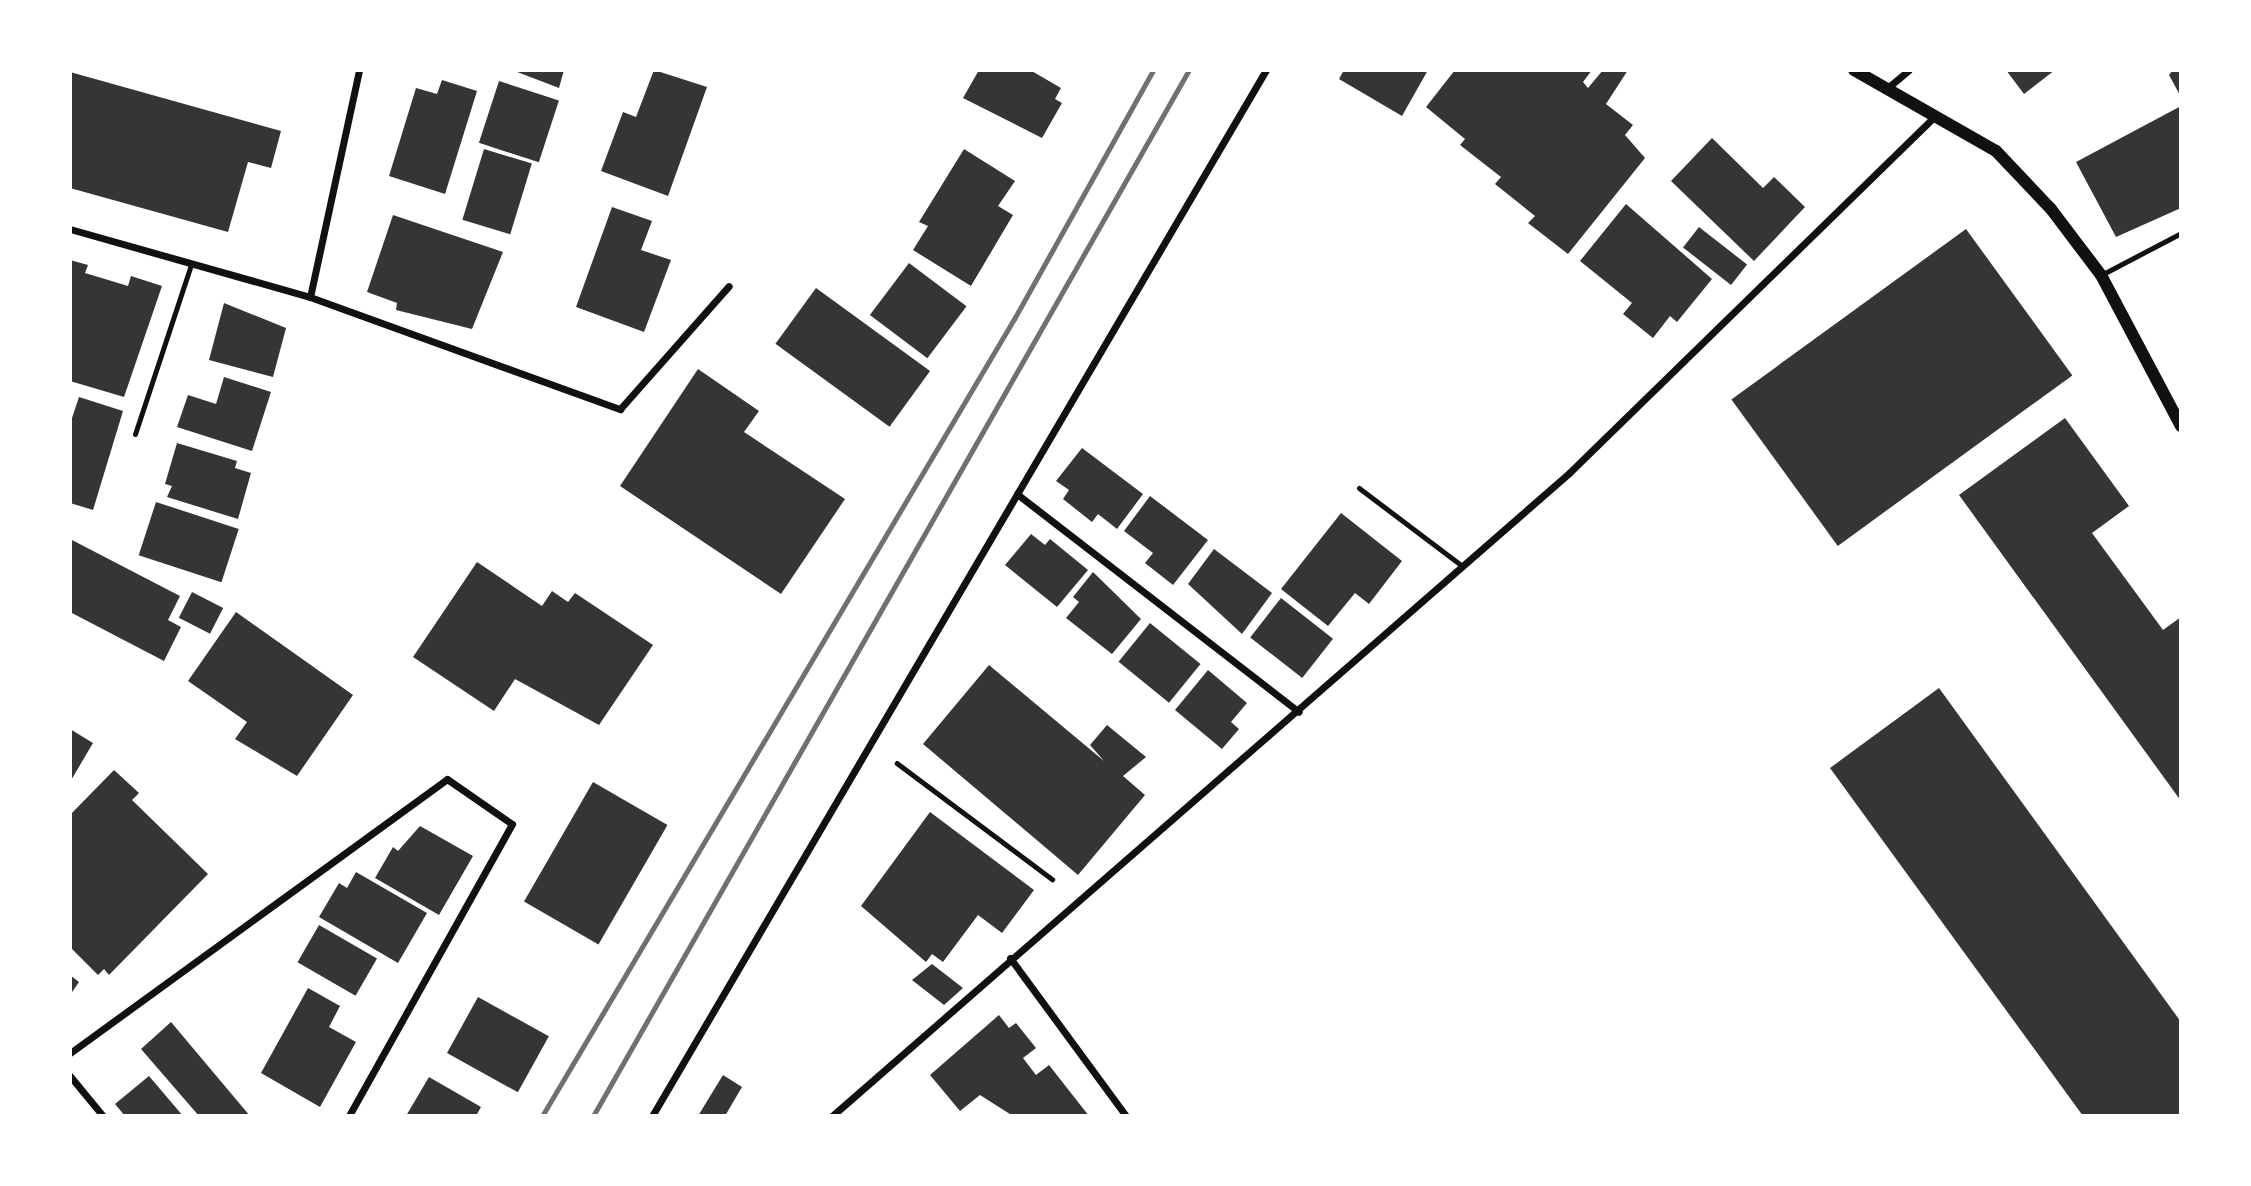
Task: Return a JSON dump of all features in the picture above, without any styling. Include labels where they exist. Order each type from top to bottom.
[{"type":"street","points":[[310,297],[359,70]]},
{"type":"street","points":[[652,1116],[1266,70]]},
{"type":"street","points":[[1854,70],[1885,91],[1996,151],[2101,275],[2181,426]]},
{"type":"street","points":[[1885,91],[1909,70]]},
{"type":"street","points":[[832,1116],[1078,899],[1299,712],[1569,473],[1933,118]]},
{"type":"street","points":[[70,229],[310,297],[620,409],[729,285]]},
{"type":"street","points":[[1017,494],[1299,712]]},
{"type":"street","points":[[70,1054],[447,779],[513,824],[349,1116]]},
{"type":"street","points":[[1010,958],[1126,1116]]},
{"type":"street","points":[[70,1076],[103,1116]]},
{"type":"lane","points":[[2101,275],[2181,233]]},
{"type":"lane","points":[[135,434],[191,265]]},
{"type":"lane","points":[[1359,488],[1462,566]]},
{"type":"path","points":[[871,743],[1078,899]]},
{"type":"building","points":[[512,70],[564,70],[559,88]]},
{"type":"building","points":[[654,70],[707,87],[668,196],[601,171],[623,112],[636,117]]},
{"type":"building","points":[[979,70],[1030,70],[1061,88],[1055,99],[1062,103],[1042,138],[963,98]]},
{"type":"building","points":[[1344,70],[1428,70],[1402,116],[1339,79]]},
{"type":"building","points":[[1455,70],[1592,70],[1583,82],[1588,88],[1603,70],[1628,70],[1606,104],[1633,125],[1625,135],[1645,158],[1568,254],[1528,223],[1535,216],[1495,184],[1501,177],[1460,145],[1465,139],[1426,107]]},
{"type":"building","points":[[2006,70],[2055,70],[2024,94]]},
{"type":"building","points":[[2173,70],[2181,70],[2181,97],[2169,75]]},
{"type":"building","points":[[70,72],[281,131],[271,168],[248,162],[228,232],[70,188]]},
{"type":"building","points":[[442,80],[477,91],[445,194],[389,176],[416,88],[437,94]]},
{"type":"building","points":[[499,81],[559,100],[539,162],[479,143]]},
{"type":"building","points":[[2181,106],[2181,208],[2116,237],[2076,162]]},
{"type":"building","points":[[1712,138],[1763,188],[1774,177],[1805,207],[1754,261],[1671,181]]},
{"type":"building","points":[[484,149],[532,164],[510,234],[462,220]]},
{"type":"building","points":[[964,149],[1015,181],[998,206],[1013,215],[971,286],[913,250],[928,226],[919,222]]},
{"type":"building","points":[[1626,204],[1712,279],[1677,322],[1670,316],[1653,338],[1623,314],[1632,303],[1580,261]]},
{"type":"building","points":[[612,207],[652,221],[641,250],[671,260],[644,332],[576,307]]},
{"type":"building","points":[[393,215],[503,252],[472,329],[396,310],[397,303],[367,292]]},
{"type":"building","points":[[1699,227],[1747,265],[1731,285],[1683,247]]},
{"type":"building","points":[[1966,229],[2072,375],[1838,546],[1731,399]]},
{"type":"building","points":[[70,260],[88,265],[85,273],[128,286],[131,276],[162,286],[124,397],[70,381]]},
{"type":"building","points":[[909,263],[967,306],[927,358],[870,315]]},
{"type":"building","points":[[816,288],[930,371],[890,427],[775,344]]},
{"type":"building","points":[[224,303],[286,328],[273,377],[209,360]]},
{"type":"building","points":[[698,369],[759,411],[744,432],[845,499],[781,594],[620,486]]},
{"type":"building","points":[[224,377],[271,392],[252,451],[177,427],[188,395],[216,404]]},
{"type":"building","points":[[79,397],[123,411],[93,510],[70,503],[70,424]]},
{"type":"building","points":[[2065,418],[2129,506],[2092,533],[2163,630],[2181,617],[2181,801],[1959,495]]},
{"type":"building","points":[[177,443],[237,461],[235,468],[251,473],[238,519],[167,497],[172,486],[165,484]]},
{"type":"building","points":[[1082,448],[1143,494],[1117,529],[1098,514],[1092,522],[1063,499],[1069,490],[1056,481]]},
{"type":"building","points":[[1150,496],[1208,540],[1173,585],[1145,563],[1153,553],[1124,531]]},
{"type":"building","points":[[156,502],[239,529],[221,582],[139,555]]},
{"type":"building","points":[[1341,513],[1402,561],[1369,604],[1355,593],[1328,626],[1281,589]]},
{"type":"building","points":[[1031,534],[1045,545],[1050,539],[1088,570],[1057,607],[1005,565]]},
{"type":"building","points":[[70,539],[180,596],[168,620],[181,627],[164,661],[70,612]]},
{"type":"building","points":[[1214,549],[1272,593],[1242,634],[1188,584]]},
{"type":"building","points":[[477,562],[542,606],[552,591],[568,602],[575,593],[653,645],[599,725],[515,679],[494,711],[413,657]]},
{"type":"building","points":[[1093,572],[1141,619],[1112,654],[1066,618],[1079,602],[1073,597]]},
{"type":"building","points":[[192,592],[223,608],[210,634],[179,618]]},
{"type":"building","points":[[1281,598],[1333,639],[1302,678],[1250,637]]},
{"type":"building","points":[[236,612],[353,695],[297,776],[235,739],[247,722],[188,681]]},
{"type":"building","points":[[1150,623],[1201,664],[1169,703],[1119,662]]},
{"type":"building","points":[[989,665],[1104,761],[1090,745],[1107,725],[1146,757],[1123,776],[1145,795],[1078,875],[923,744]]},
{"type":"building","points":[[1208,670],[1247,703],[1231,722],[1239,729],[1222,749],[1175,710]]},
{"type":"building","points":[[1939,688],[2181,1022],[2181,1116],[2083,1116],[1830,768]]},
{"type":"building","points":[[70,729],[93,743],[70,782]]},
{"type":"building","points":[[114,770],[139,793],[132,800],[208,874],[109,975],[104,969],[98,975],[70,947],[70,815]]},
{"type":"building","points":[[593,782],[667,825],[598,945],[524,902]]},
{"type":"building","points":[[930,812],[1034,890],[1002,933],[978,915],[943,962],[932,954],[926,962],[861,906]]},
{"type":"building","points":[[420,826],[473,856],[439,915],[375,878],[393,847],[398,851]]},
{"type":"building","points":[[356,872],[427,913],[398,963],[319,917],[339,883],[347,888]]},
{"type":"building","points":[[319,925],[377,958],[356,996],[298,962]]},
{"type":"building","points":[[932,964],[963,988],[944,1005],[912,980]]},
{"type":"building","points":[[70,975],[79,982],[70,995]]},
{"type":"building","points":[[308,988],[340,1006],[329,1027],[356,1042],[320,1107],[261,1073]]},
{"type":"building","points":[[478,997],[549,1036],[518,1092],[447,1053]]},
{"type":"building","points":[[999,1015],[1009,1028],[1016,1023],[1036,1048],[1023,1058],[1036,1075],[1049,1065],[1089,1116],[1013,1116],[980,1095],[960,1111],[930,1075]]},
{"type":"building","points":[[171,1022],[250,1116],[199,1116],[141,1049]]},
{"type":"building","points":[[723,1075],[742,1087],[725,1116],[698,1116]]},
{"type":"building","points":[[149,1076],[183,1116],[125,1116],[115,1104]]},
{"type":"building","points":[[429,1077],[481,1107],[476,1116],[406,1116]]},
{"type":"railway","points":[[542,1116],[1014,319],[1153,70]]},
{"type":"railway","points":[[593,1116],[1189,70]]}]
